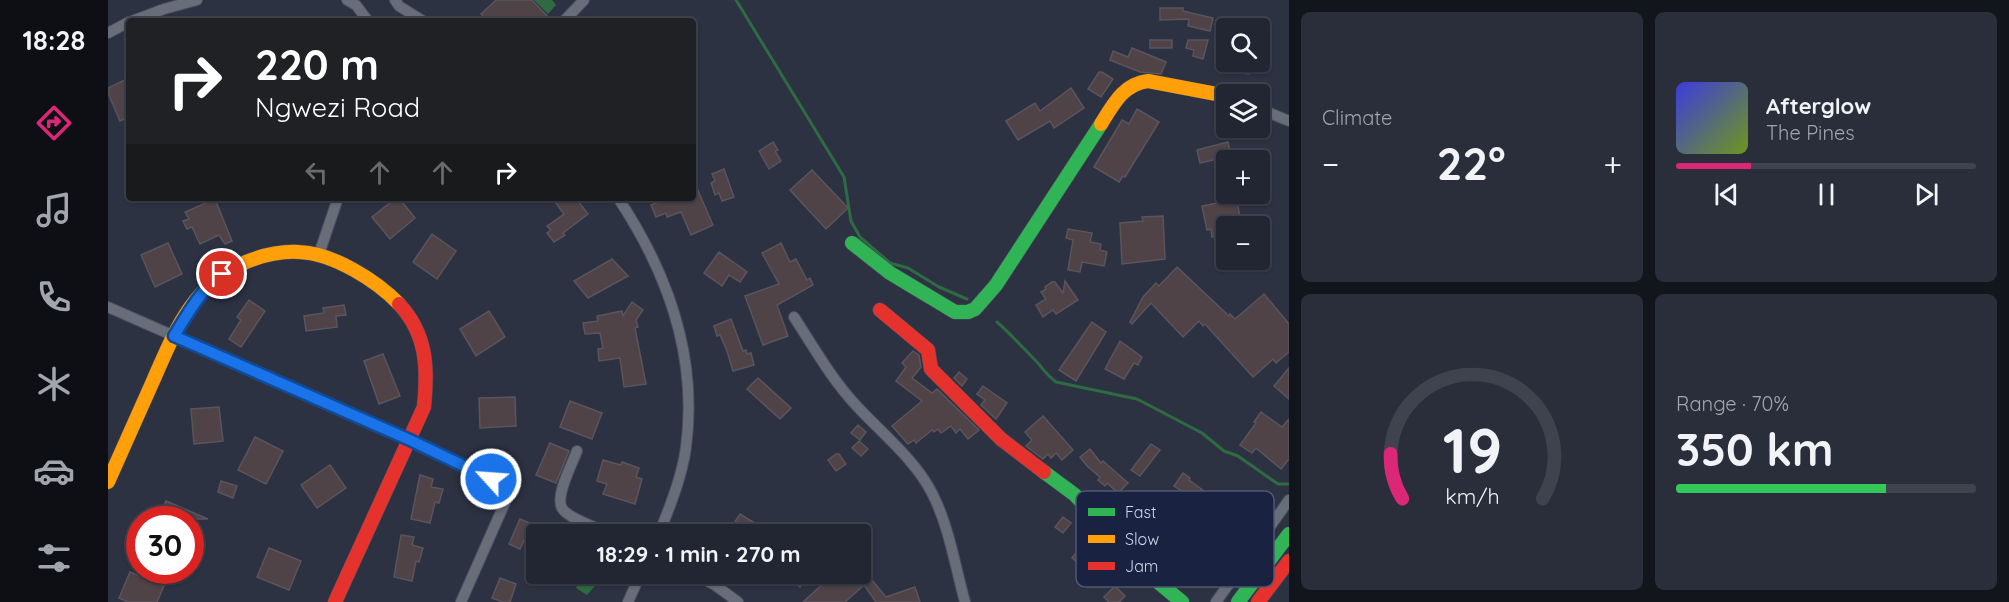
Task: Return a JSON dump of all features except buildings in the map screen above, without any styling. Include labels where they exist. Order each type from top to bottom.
[{"type":"street","points":[[140,18],[197,0]]},
{"type":"street","points":[[347,0],[356,5],[366,18]]},
{"type":"street","points":[[395,0],[399,6],[418,18]]},
{"type":"street","points":[[567,18],[584,0]]},
{"type":"street","points":[[108,33],[126,24]]},
{"type":"street","points":[[852,243],[890,273],[955,312],[968,312],[975,309],[996,285],[1126,87],[1137,82],[1148,81],[1216,94]]},
{"type":"street","points":[[1270,113],[1289,121]]},
{"type":"street","points":[[319,254],[337,201]]},
{"type":"street","points":[[620,201],[657,263],[673,304],[684,354],[688,397],[686,448],[675,495],[663,524]]},
{"type":"street","points":[[108,482],[174,336],[194,303],[211,283],[233,266],[257,256],[280,253],[319,254],[355,271],[382,288],[401,304],[416,327],[425,351],[428,376],[423,407],[410,440],[335,602]]},
{"type":"street","points":[[108,307],[410,440],[511,489],[460,602]]},
{"type":"street","points":[[880,310],[928,350],[931,369],[1001,439],[1076,496]]},
{"type":"street","points":[[794,317],[852,402],[911,463],[932,492],[944,522],[965,602]]},
{"type":"street","points":[[577,451],[559,501],[562,510],[589,524]]},
{"type":"street","points":[[1274,521],[1289,500]]},
{"type":"street","points":[[1274,554],[1289,534]]},
{"type":"street","points":[[1274,581],[1289,561]]},
{"type":"street","points":[[628,602],[636,584]]},
{"type":"street","points":[[713,584],[738,602]]},
{"type":"street","points":[[1164,587],[1182,602]]},
{"type":"street","points":[[1216,602],[1227,587]]},
{"type":"street","points":[[1238,602],[1249,587]]},
{"type":"street","points":[[1258,602],[1269,587]]},
{"type":"shaded area","points":[[534,0],[552,0],[556,5],[548,14]]},
{"type":"shaded area","points":[[578,584],[595,584],[587,595],[576,588]]},
{"type":"waterway","points":[[736,0],[844,177],[851,221],[860,237],[890,263],[908,268],[939,287],[967,299]]},
{"type":"waterway","points":[[997,322],[1056,382],[1137,399],[1202,433],[1224,451],[1238,456],[1278,484],[1289,484]]},
{"type":"traffic: fast","points":[[852,243],[890,273],[955,312],[968,312],[975,309],[996,285],[1101,124]]},
{"type":"traffic: fast","points":[[1044,472],[1076,496]]},
{"type":"traffic: fast","points":[[1274,554],[1289,534]]},
{"type":"traffic: fast","points":[[1164,587],[1182,602]]},
{"type":"traffic: fast","points":[[1238,602],[1249,587]]},
{"type":"traffic: slow","points":[[1101,124],[1125,91],[1139,83],[1148,81],[1216,94]]},
{"type":"traffic: slow","points":[[108,482],[178,327],[199,297],[227,272],[246,262],[272,254],[292,252],[312,254],[326,257],[354,270],[379,286],[399,304]]},
{"type":"traffic: jam","points":[[335,602],[424,407],[426,379],[424,352],[415,327],[399,304]]},
{"type":"traffic: jam","points":[[880,310],[928,350],[931,369],[1001,439],[1044,472]]},
{"type":"traffic: jam","points":[[1274,581],[1289,561]]},
{"type":"traffic: jam","points":[[1258,602],[1269,587]]},
{"type":"route","points":[[222,274],[194,303],[174,336],[410,440],[491,479]]}]
